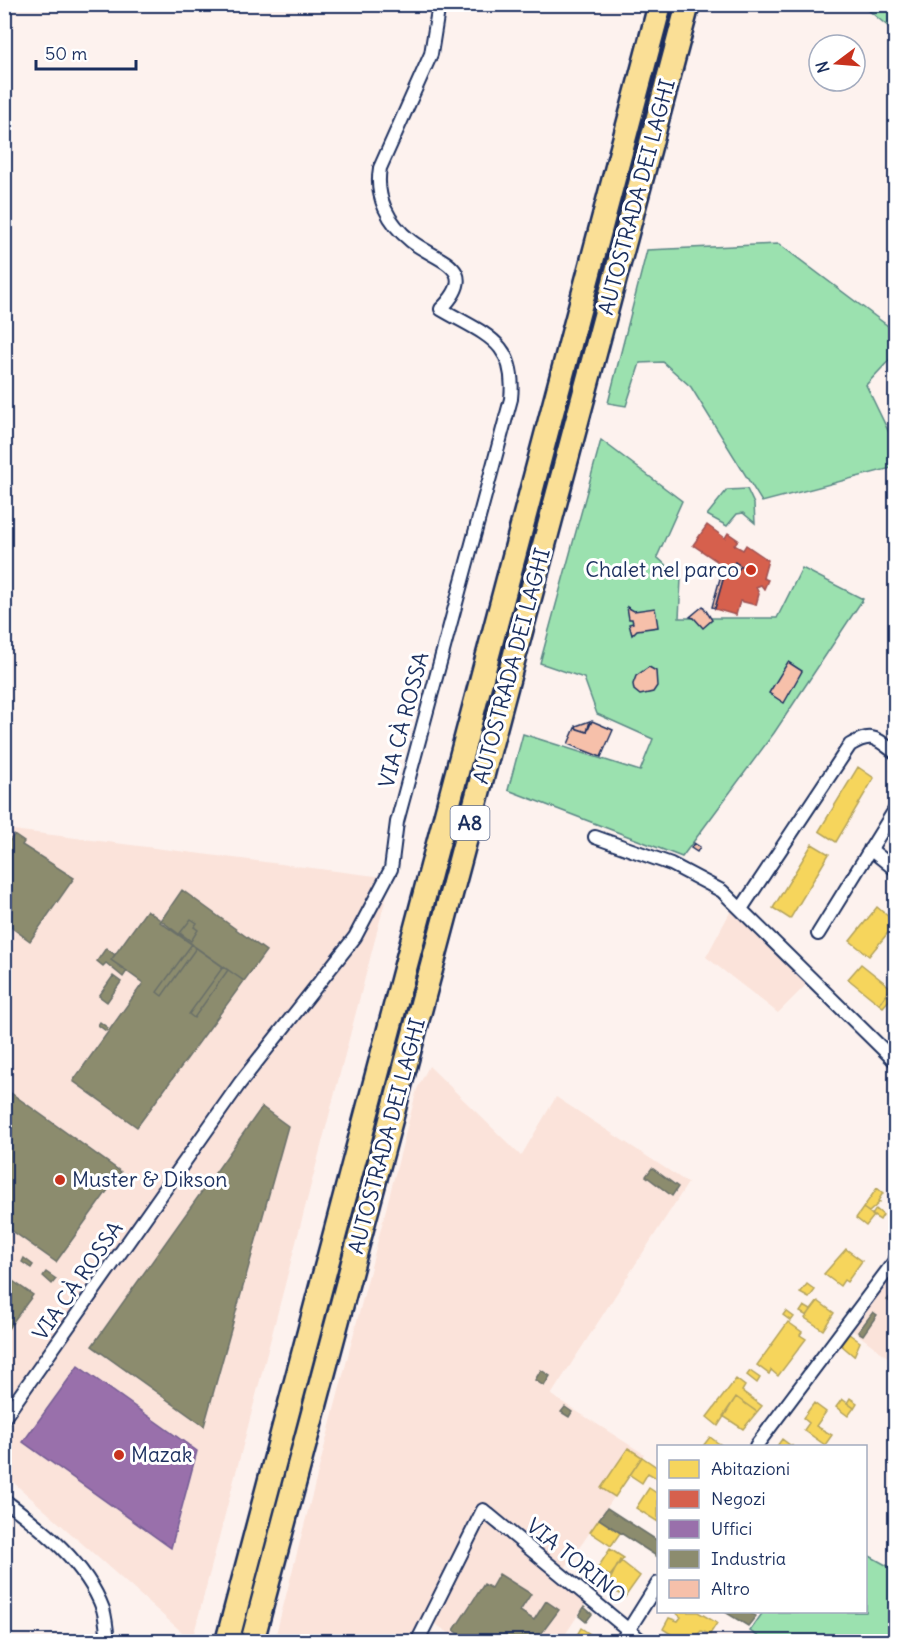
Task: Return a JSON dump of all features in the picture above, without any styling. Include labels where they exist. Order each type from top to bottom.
[{"type":"highway","name":"AUTOSTRADA DEI LAGHI","points":[[227,1641],[660,4]]},
{"type":"highway","name":"AUTOSTRADA DEI LAGHI","points":[[252,1641],[688,4]]},
{"type":"street","name":"VIA CÀ ROSSA","points":[[4,1418],[240,1083],[355,937],[391,869],[397,822],[511,399],[513,379],[506,352],[492,340],[441,309],[456,289],[456,277],[450,264],[411,242],[386,213],[377,184],[380,168],[431,54],[439,4]]},
{"type":"street","points":[[741,909],[850,745],[864,736],[873,737],[896,753]]},
{"type":"street","points":[[818,934],[896,808]]},
{"type":"street","points":[[594,837],[671,864],[722,891],[896,1062]]},
{"type":"street","points":[[870,849],[896,870]]},
{"type":"street","points":[[757,1445],[896,1259]]},
{"type":"street","points":[[4,1500],[34,1522],[81,1568],[103,1610],[108,1641]]},
{"type":"street","name":"VIA TORINO","points":[[417,1641],[483,1510],[644,1641]]},
{"type":"street","points":[[621,1641],[657,1585]]},
{"type":"shaded area","points":[[5,829],[391,878],[192,1641],[5,1475]]},
{"type":"shaded area","points":[[735,903],[809,982],[778,1013],[706,957]]},
{"type":"shaded area","points":[[429,1066],[521,1156],[556,1097],[688,1183],[551,1395],[644,1454],[563,1571],[591,1595],[561,1641],[461,1641],[426,1618],[414,1641],[274,1642],[417,1089]]},
{"type":"shaded area","points":[[895,1252],[895,1351],[890,1359],[843,1323]]},
{"type":"green space","points":[[862,5],[895,5],[895,32]]},
{"type":"green space","points":[[779,244],[888,326],[895,334],[895,354],[866,385],[895,445],[895,467],[762,502],[691,387],[663,362],[640,363],[626,406],[608,403],[647,250]]},
{"type":"green space","points":[[601,440],[682,501],[657,557],[681,579],[679,618],[777,618],[802,568],[863,599],[774,733],[682,857],[508,790],[523,734],[640,771],[653,739],[597,714],[584,678],[540,663]]},
{"type":"green space","points":[[747,489],[754,504],[755,523],[743,513],[737,514],[727,526],[707,515],[727,490]]},
{"type":"green space","points":[[867,1555],[895,1570],[895,1641],[765,1641],[750,1631],[762,1613],[867,1613]]},
{"type":"building: Abitazioni","points":[[858,767],[874,778],[836,842],[819,831]]},
{"type":"building: Abitazioni","points":[[812,844],[829,854],[790,919],[773,908]]},
{"type":"building: Abitazioni","points":[[877,907],[896,923],[869,956],[850,941]]},
{"type":"building: Abitazioni","points":[[861,964],[891,988],[879,1004],[848,979]]},
{"type":"building: Abitazioni","points":[[886,994],[891,998],[883,1007],[879,1004]]},
{"type":"building: Abitazioni","points":[[877,1188],[883,1193],[878,1201],[880,1202],[869,1212],[863,1208]]},
{"type":"building: Abitazioni","points":[[863,1208],[874,1216],[866,1226],[856,1218]]},
{"type":"building: Abitazioni","points":[[876,1209],[883,1215],[880,1220],[872,1215]]},
{"type":"building: Abitazioni","points":[[846,1249],[862,1261],[847,1282],[844,1280],[840,1286],[824,1274]]},
{"type":"building: Abitazioni","points":[[807,1284],[815,1290],[809,1298],[800,1293]]},
{"type":"building: Abitazioni","points":[[818,1301],[834,1313],[823,1330],[805,1318]]},
{"type":"building: Abitazioni","points":[[804,1306],[811,1310],[807,1316],[800,1312]]},
{"type":"building: Abitazioni","points":[[786,1311],[794,1317],[791,1321],[783,1315]]},
{"type":"building: Abitazioni","points":[[788,1322],[802,1332],[800,1335],[806,1339],[778,1376],[771,1370],[769,1374],[757,1365]]},
{"type":"building: Abitazioni","points":[[849,1334],[860,1342],[854,1356],[841,1345]]},
{"type":"building: Abitazioni","points":[[750,1371],[760,1378],[757,1383],[747,1375]]},
{"type":"building: Abitazioni","points":[[736,1379],[745,1386],[742,1391],[762,1406],[757,1412],[736,1397],[718,1426],[707,1417]]},
{"type":"building: Abitazioni","points":[[736,1397],[757,1412],[743,1429],[723,1416]]},
{"type":"building: Abitazioni","points":[[850,1398],[857,1403],[854,1408],[847,1403]]},
{"type":"building: Abitazioni","points":[[842,1399],[854,1408],[848,1416],[836,1407]]},
{"type":"building: Abitazioni","points":[[814,1403],[826,1412],[816,1426],[832,1435],[825,1445],[804,1430],[809,1423],[803,1418]]},
{"type":"building: Abitazioni","points":[[710,1437],[721,1445],[704,1445]]},
{"type":"building: Abitazioni","points":[[782,1439],[790,1445],[778,1445]]},
{"type":"building: Abitazioni","points":[[628,1448],[642,1457],[615,1497],[601,1488]]},
{"type":"building: Abitazioni","points":[[642,1457],[657,1467],[657,1478],[648,1473],[642,1483],[630,1475]]},
{"type":"building: Abitazioni","points":[[649,1488],[657,1493],[657,1521],[636,1508]]},
{"type":"building: Abitazioni","points":[[599,1519],[620,1533],[611,1546],[590,1532]]},
{"type":"building: Abitazioni","points":[[610,1549],[624,1558],[610,1576],[597,1569]]},
{"type":"building: Abitazioni","points":[[620,1560],[640,1576],[625,1597],[607,1586]]},
{"type":"building: Abitazioni","points":[[676,1613],[700,1613],[717,1623],[710,1634],[701,1631],[698,1634],[705,1642],[683,1642],[663,1629],[669,1618],[678,1621],[681,1617]]},
{"type":"building: Abitazioni","points":[[581,1628],[599,1640],[599,1642],[573,1642]]},
{"type":"building: Negozi","name":"Chalet nel parco","points":[[707,525],[725,538],[728,533],[738,540],[734,545],[743,550],[746,545],[768,560],[763,578],[768,580],[764,589],[761,585],[756,587],[759,594],[756,605],[740,601],[736,615],[715,609],[725,573],[728,574],[730,570],[693,545]],"holes":[[[735,562],[741,566],[738,570],[732,566]]]},
{"type":"building: Uffici","name":"Mazak","points":[[78,1366],[197,1451],[171,1548],[23,1442]]},
{"type":"building: Industria","points":[[14,835],[24,842],[22,845],[74,878],[30,941],[4,922],[4,848]]},
{"type":"building: Industria","points":[[182,890],[266,951],[244,981],[160,922]],"holes":[[[191,919],[197,923],[194,927],[198,930],[191,941],[180,933]]]},
{"type":"building: Industria","points":[[147,910],[192,944],[157,992],[162,996],[196,948],[223,967],[189,1014],[194,1018],[228,970],[244,981],[137,1127],[73,1081],[143,983],[111,960]]},
{"type":"building: Industria","points":[[191,919],[197,923],[194,927],[198,930],[191,941],[180,933]]},
{"type":"building: Industria","points":[[192,944],[196,948],[162,996],[157,992]]},
{"type":"building: Industria","points":[[106,948],[115,955],[111,960],[127,971],[123,977],[106,963],[103,966],[97,961]]},
{"type":"building: Industria","points":[[223,967],[228,970],[194,1018],[189,1014]]},
{"type":"building: Industria","points":[[113,976],[121,982],[107,1002],[99,996]]},
{"type":"building: Industria","points":[[100,1022],[108,1028],[106,1031],[98,1025]]},
{"type":"building: Industria","name":"Muster & Dikson","points":[[4,1088],[121,1172],[56,1262],[4,1225]]},
{"type":"building: Industria","points":[[262,1107],[288,1126],[204,1426],[92,1346]]},
{"type":"building: Industria","points":[[652,1168],[678,1187],[672,1196],[646,1176]]},
{"type":"building: Industria","points":[[24,1258],[33,1265],[31,1268],[22,1262]]},
{"type":"building: Industria","points":[[46,1272],[56,1279],[52,1284],[43,1276]]},
{"type":"building: Industria","points":[[4,1275],[33,1295],[4,1334]]},
{"type":"building: Industria","points":[[896,1289],[896,1305],[887,1300]]},
{"type":"building: Industria","points":[[873,1312],[877,1315],[863,1335],[858,1332]]},
{"type":"building: Industria","points":[[541,1370],[550,1376],[544,1386],[535,1380]]},
{"type":"building: Industria","points":[[565,1407],[572,1412],[569,1417],[561,1412]]},
{"type":"building: Industria","points":[[607,1508],[657,1540],[657,1556],[599,1519]]},
{"type":"building: Industria","points":[[499,1574],[531,1594],[520,1611],[534,1620],[546,1601],[559,1610],[535,1642],[471,1642],[454,1630],[484,1584],[491,1588]]},
{"type":"building: Industria","points":[[584,1607],[592,1614],[586,1622],[579,1616]]},
{"type":"building: Industria","points":[[727,1613],[750,1613],[756,1616],[748,1626]]},
{"type":"building: Altro","points":[[735,562],[741,566],[738,570],[732,566]]},
{"type":"building: Altro","points":[[721,575],[724,576],[715,608],[712,607]]},
{"type":"building: Altro","points":[[703,606],[712,620],[703,628],[694,618],[690,617]]},
{"type":"building: Altro","points":[[627,607],[634,611],[655,608],[658,627],[637,630],[632,635],[629,624],[633,623],[632,619],[629,619]]},
{"type":"building: Altro","points":[[788,662],[802,671],[784,703],[769,693]]},
{"type":"building: Altro","points":[[649,667],[656,671],[657,686],[653,692],[640,695],[634,690],[633,684],[636,676]]},
{"type":"building: Altro","points":[[590,721],[587,732],[577,729],[576,726]]},
{"type":"building: Altro","points":[[592,721],[613,730],[601,757],[568,744],[575,728],[587,732]]},
{"type":"building: Altro","points":[[694,843],[700,847],[697,852],[691,848]]},
{"type":"place","name":"Chalet nel parco","points":[[751,570]]},
{"type":"place","name":"Muster & Dikson","points":[[60,1180]]},
{"type":"place","name":"Mazak","points":[[119,1455]]}]
